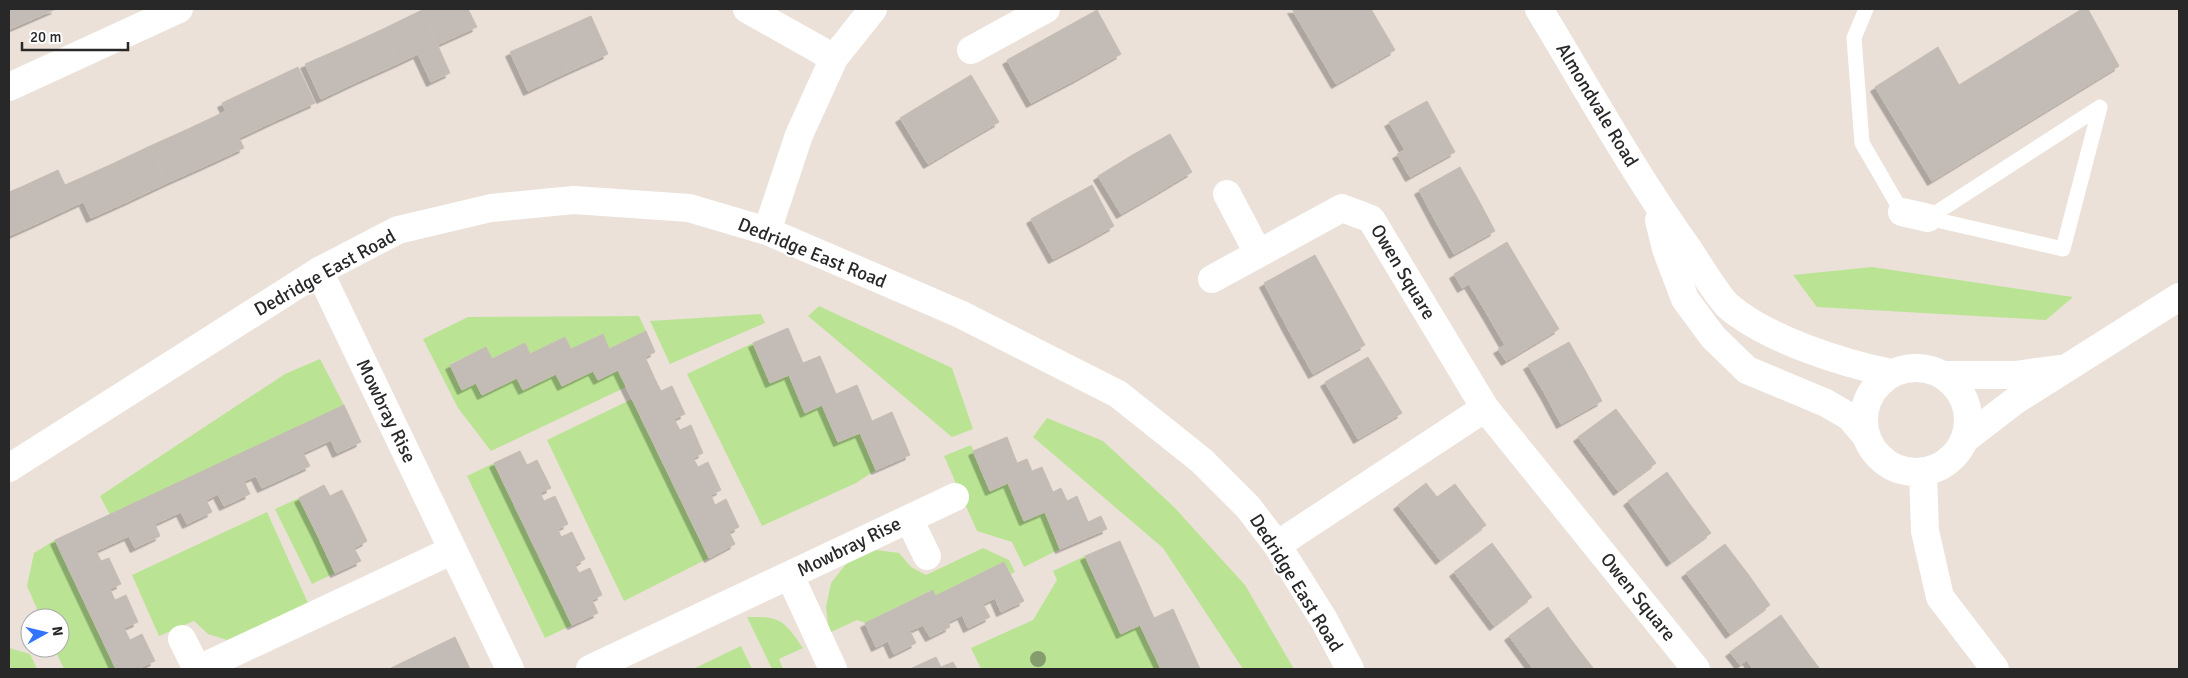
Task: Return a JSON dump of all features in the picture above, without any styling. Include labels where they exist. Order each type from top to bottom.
[{"type":"street","points":[[9,87],[179,9]]},
{"type":"street","points":[[748,9],[834,58]]},
{"type":"street","points":[[767,231],[799,135],[834,58],[873,9]]},
{"type":"street","points":[[971,50],[1046,9]]},
{"type":"street","name":"Almondvale Road","points":[[1539,9],[1654,201],[1727,305],[1759,327],[1810,349],[1868,368],[1891,373]]},
{"type":"street","points":[[1226,194],[1258,253]]},
{"type":"street","name":"Dedridge East Road","points":[[9,468],[319,271],[398,230],[491,208],[574,200],[689,208],[767,231],[960,314],[1118,394],[1202,461],[1248,507],[1277,545],[1324,620],[1350,669]]},
{"type":"street","name":"Almondvale Road","points":[[1654,201],[1666,249],[1685,299],[1713,337],[1747,370],[1826,402],[1850,417],[1866,436]]},
{"type":"street","name":"Owen Square","points":[[1219,268],[1258,253],[1342,208],[1371,219],[1485,408],[1696,669]]},
{"type":"street","points":[[1902,212],[1928,218]]},
{"type":"street","name":"Mowbray Rise","points":[[319,271],[510,669]]},
{"type":"street","points":[[1964,440],[2016,400],[2179,297]]},
{"type":"street","points":[[1909,368],[1927,368],[1943,375],[1958,389],[1967,405],[1968,423],[1964,440],[1954,456],[1940,467],[1924,472],[1905,471],[1888,464],[1875,452],[1866,436],[1864,418],[1868,400],[1877,385],[1891,373],[1909,368]]},
{"type":"street","points":[[1943,375],[2015,374],[2065,368]]},
{"type":"street","points":[[1277,545],[1485,408]]},
{"type":"street","points":[[1924,472],[1925,531],[1940,597],[1995,669]]},
{"type":"street","name":"Mowbray Rise","points":[[590,669],[955,497]]},
{"type":"street","name":"Mowbray Rise","points":[[909,519],[927,556]]},
{"type":"street","points":[[182,638],[198,669],[453,550]]},
{"type":"street","name":"Mowbray Rise","points":[[790,576],[833,669]]},
{"type":"lane","points":[[1866,9],[1854,38],[1862,143],[1902,212]]},
{"type":"lane","points":[[2100,107],[2063,249],[1928,218],[1961,197],[2100,107]]},
{"type":"green space","points":[[1872,267],[2073,297],[2046,320],[1817,307],[1793,275]]},
{"type":"green space","points":[[819,306],[952,368],[973,429],[952,437],[808,316]]},
{"type":"green space","points":[[761,314],[765,323],[670,364],[650,321]]},
{"type":"green space","points":[[639,316],[646,331],[609,349],[602,334],[571,349],[565,337],[530,354],[525,343],[492,359],[485,348],[450,364],[462,389],[476,383],[482,395],[517,378],[523,390],[556,374],[562,386],[593,371],[598,380],[618,370],[626,387],[491,451],[458,408],[423,339],[468,317]]},
{"type":"green space","points":[[753,343],[770,383],[789,375],[822,405],[838,442],[860,433],[876,470],[856,483],[762,526],[687,374]]},
{"type":"green space","points":[[320,359],[344,405],[110,515],[100,496],[285,374]]},
{"type":"green space","points":[[632,399],[709,558],[624,601],[547,440]]},
{"type":"green space","points":[[1047,418],[1103,441],[1174,507],[1245,585],[1294,669],[1243,669],[1163,548],[1033,437]]},
{"type":"green space","points":[[971,445],[990,490],[1008,483],[1045,512],[1060,549],[1024,567],[1012,542],[977,531],[944,456]]},
{"type":"green space","points":[[494,463],[572,625],[545,638],[467,476]]},
{"type":"green space","points":[[299,498],[335,573],[312,584],[275,509]]},
{"type":"green space","points":[[267,512],[308,603],[227,640],[208,634],[194,621],[159,636],[132,575]]},
{"type":"green space","points":[[55,540],[116,669],[64,669],[59,658],[70,658],[70,608],[37,608],[27,586],[34,553]]},
{"type":"green space","points":[[983,548],[1009,560],[1015,572],[1011,574],[1004,562],[935,596],[932,590],[865,623],[857,620],[829,633],[826,607],[831,583],[846,564],[876,550],[899,553],[911,567],[926,575]]},
{"type":"green space","points":[[1085,556],[1121,634],[1140,625],[1161,669],[981,669],[971,648],[1033,620],[1057,580],[1053,571]]},
{"type":"green space","points":[[747,617],[775,619],[781,622],[803,648],[779,659],[783,669],[772,669]]},
{"type":"green space","points":[[741,646],[752,669],[693,669]]},
{"type":"green space","points":[[9,648],[20,651],[20,658],[32,658],[37,669],[9,669]]},
{"type":"building","points":[[9,9],[56,9],[10,29]]},
{"type":"building","points":[[468,9],[477,27],[437,45],[422,10]]},
{"type":"building","points":[[1292,9],[1371,9],[1395,50],[1336,84]]},
{"type":"building","points":[[2082,9],[2088,9],[2119,66],[1932,181],[1875,87],[1938,47],[1959,85]]},
{"type":"building","points":[[422,10],[450,73],[431,82],[418,54],[399,63],[383,29]]},
{"type":"building","points":[[1097,10],[1121,54],[1077,79],[1052,35]]},
{"type":"building","points":[[591,16],[608,54],[568,72],[551,34]]},
{"type":"building","points":[[383,29],[399,63],[359,81],[344,47]]},
{"type":"building","points":[[551,34],[568,72],[528,91],[510,52]]},
{"type":"building","points":[[1052,35],[1077,79],[1031,103],[1007,60]]},
{"type":"building","points":[[344,47],[359,81],[321,99],[305,64]]},
{"type":"building","points":[[298,67],[315,103],[277,120],[260,85]]},
{"type":"building","points":[[971,75],[999,122],[963,143],[936,96]]},
{"type":"building","points":[[260,85],[277,120],[239,138],[222,103]]},
{"type":"building","points":[[936,96],[963,143],[928,164],[900,118]]},
{"type":"building","points":[[1427,101],[1455,152],[1410,177],[1397,154],[1405,150],[1389,122]]},
{"type":"building","points":[[226,111],[244,148],[205,166],[188,129]]},
{"type":"building","points":[[188,129],[205,166],[167,183],[150,146]]},
{"type":"building","points":[[1170,134],[1192,172],[1157,193],[1134,154]]},
{"type":"building","points":[[150,146],[167,183],[129,201],[112,164]]},
{"type":"building","points":[[1134,154],[1157,193],[1121,214],[1098,176]]},
{"type":"building","points":[[112,164],[129,201],[91,218],[74,181]]},
{"type":"building","points":[[1460,167],[1478,199],[1436,222],[1419,190]]},
{"type":"building","points":[[58,170],[65,185],[74,181],[83,202],[38,223],[21,187]]},
{"type":"building","points":[[1092,185],[1114,226],[1084,243],[1061,202]]},
{"type":"building","points":[[21,187],[38,223],[9,236],[9,192]]},
{"type":"building","points":[[1478,199],[1495,231],[1454,254],[1436,222]]},
{"type":"building","points":[[1061,202],[1084,243],[1053,259],[1031,219]]},
{"type":"building","points":[[1507,242],[1533,286],[1487,314],[1469,284],[1462,288],[1454,274]]},
{"type":"building","points":[[1315,255],[1340,300],[1288,329],[1264,283]]},
{"type":"building","points":[[1533,286],[1559,329],[1506,361],[1498,349],[1505,345],[1487,314]]},
{"type":"building","points":[[1340,300],[1365,345],[1313,374],[1288,329]]},
{"type":"building","points":[[788,328],[803,363],[820,356],[836,394],[857,385],[872,421],[892,412],[910,455],[876,470],[860,433],[838,442],[822,405],[805,413],[789,375],[770,383],[753,343]]},
{"type":"building","points":[[646,331],[655,352],[645,357],[655,379],[661,391],[672,386],[685,414],[674,419],[680,430],[691,425],[703,453],[693,458],[698,467],[708,462],[721,490],[711,495],[715,505],[726,499],[739,527],[729,532],[735,544],[709,558],[618,370],[598,380],[593,371],[562,386],[556,374],[523,390],[517,378],[482,395],[476,383],[462,390],[450,365],[486,347],[492,359],[525,343],[530,354],[565,337],[571,349],[603,334],[609,349]]},
{"type":"building","points":[[1569,342],[1586,372],[1545,394],[1528,365]]},
{"type":"building","points":[[1368,357],[1385,385],[1342,411],[1325,382]]},
{"type":"building","points":[[1586,372],[1602,401],[1561,424],[1545,394]]},
{"type":"building","points":[[1385,385],[1402,413],[1358,439],[1342,411]]},
{"type":"building","points":[[344,405],[361,442],[337,453],[331,440],[303,453],[310,466],[262,488],[256,476],[244,481],[250,494],[224,506],[218,494],[206,500],[212,512],[187,524],[181,512],[155,524],[160,536],[135,548],[129,536],[96,551],[101,561],[109,558],[121,584],[110,589],[115,600],[126,595],[138,622],[124,628],[130,640],[142,634],[155,661],[142,667],[143,669],[116,669],[55,540]]},
{"type":"building","points":[[1616,409],[1636,436],[1598,464],[1578,437]]},
{"type":"building","points":[[1636,436],[1656,463],[1618,491],[1598,464]]},
{"type":"building","points":[[1007,437],[1017,463],[1027,459],[1032,471],[1042,467],[1053,492],[1061,488],[1067,501],[1077,496],[1088,522],[1101,516],[1107,529],[1060,549],[1045,512],[1024,521],[1008,483],[990,491],[973,451]]},
{"type":"building","points":[[520,451],[527,465],[537,460],[551,488],[540,493],[544,501],[555,496],[568,524],[558,529],[561,537],[572,532],[585,559],[575,565],[579,573],[590,568],[602,595],[592,600],[598,613],[572,625],[494,463]]},
{"type":"building","points":[[1667,472],[1689,503],[1650,532],[1628,501]]},
{"type":"building","points":[[1426,483],[1437,497],[1455,484],[1486,525],[1440,560],[1398,505]]},
{"type":"building","points":[[324,485],[330,496],[342,490],[355,516],[317,534],[299,498]]},
{"type":"building","points":[[1689,503],[1711,533],[1671,562],[1650,532]]},
{"type":"building","points":[[355,516],[367,541],[354,548],[361,561],[335,573],[317,534]]},
{"type":"building","points":[[1120,541],[1154,618],[1173,609],[1200,669],[1161,669],[1140,625],[1121,634],[1085,556]]},
{"type":"building","points":[[1492,543],[1512,570],[1474,599],[1454,572]]},
{"type":"building","points":[[1725,544],[1748,574],[1708,603],[1686,573]]},
{"type":"building","points":[[1004,562],[1024,601],[1001,612],[995,598],[983,604],[990,617],[968,628],[962,615],[948,622],[950,627],[930,637],[923,625],[910,631],[916,643],[894,654],[888,641],[876,647],[865,623],[933,590],[935,596]]},
{"type":"building","points":[[1512,570],[1532,597],[1494,626],[1474,599]]},
{"type":"building","points":[[1748,574],[1770,605],[1730,634],[1708,603]]},
{"type":"building","points":[[1548,607],[1570,638],[1531,666],[1509,636]]},
{"type":"building","points":[[1781,615],[1810,656],[1792,669],[1753,669],[1747,660],[1740,665],[1730,652]]},
{"type":"building","points":[[455,637],[470,669],[389,669]]},
{"type":"building","points":[[1570,638],[1593,668],[1533,669],[1531,666]]},
{"type":"building","points":[[1810,656],[1820,669],[1792,669]]},
{"type":"building","points":[[936,657],[941,667],[953,662],[957,669],[910,669]]}]
